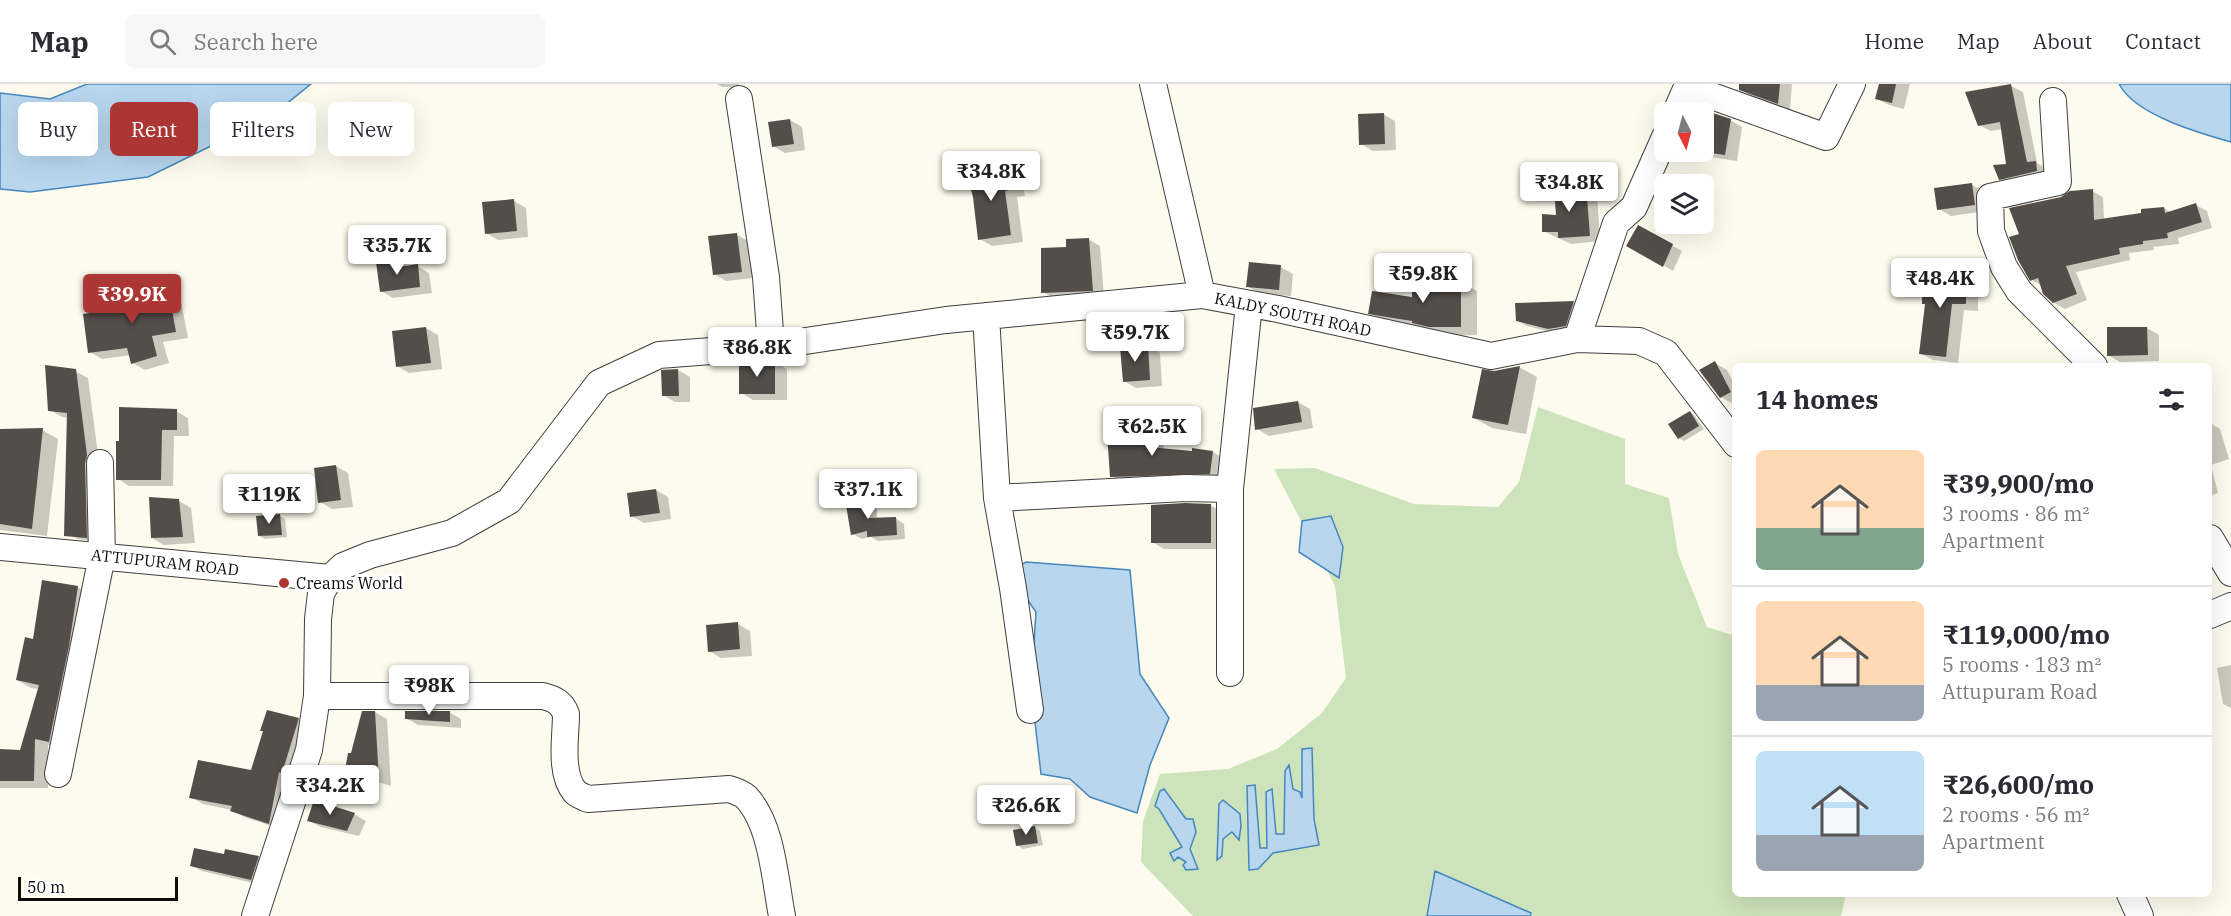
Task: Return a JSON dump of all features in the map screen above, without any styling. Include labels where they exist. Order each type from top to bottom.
[{"type":"street","points":[[1153,84],[1202,295]]},
{"type":"street","points":[[1679,102],[1684,85],[1826,137],[1852,84]]},
{"type":"street","points":[[739,99],[766,277],[771,346]]},
{"type":"street","points":[[2053,101],[2058,182],[1990,197],[1991,231],[2004,267],[2019,291],[2091,363]]},
{"type":"street","points":[[1577,339],[1616,223],[1634,207],[1654,162]]},
{"type":"street","name":"KALDY SOUTH ROAD","points":[[330,578],[343,566],[370,555],[452,533],[509,501],[599,382],[659,355],[771,346],[986,316],[1202,295],[1249,303],[1491,356],[1577,339],[1639,341],[1666,353],[1732,439]]},
{"type":"street","points":[[1230,673],[1230,489],[1249,303]]},
{"type":"street","points":[[986,316],[997,498],[1013,588],[1030,710]]},
{"type":"street","points":[[58,774],[102,556],[100,463]]},
{"type":"street","points":[[997,498],[1185,488],[1230,489]]},
{"type":"street","points":[[2212,541],[2231,573]]},
{"type":"street","name":"ATTUPURAM ROAD","points":[[0,548],[330,578]]},
{"type":"street","points":[[255,916],[309,750],[317,696],[318,619],[321,592],[330,578]]},
{"type":"street","points":[[2212,614],[2231,606]]},
{"type":"street","points":[[317,696],[543,696],[554,699],[563,706],[566,714],[566,769],[576,794],[588,799],[729,789],[744,795],[758,814],[769,848],[782,916]]},
{"type":"street","points":[[2131,897],[2140,916]]},
{"type":"green space","points":[[1538,407],[1625,439],[1625,484],[1669,498],[1678,554],[1707,627],[1732,635],[1732,897],[1845,897],[1841,916],[1193,916],[1141,862],[1143,821],[1160,774],[1228,769],[1277,749],[1322,713],[1346,678],[1335,586],[1274,469],[1315,468],[1414,504],[1498,507],[1519,482]]},
{"type":"water","points":[[87,84],[311,84],[289,102],[210,102],[210,147],[198,152],[198,102],[110,102],[110,156],[191,156],[148,177],[30,192],[0,189],[0,93],[50,99]]},
{"type":"water","points":[[2119,84],[2231,84],[2231,142],[2202,134],[2153,114],[2127,95]]},
{"type":"water","points":[[1331,516],[1343,547],[1339,578],[1299,552],[1302,521]]},
{"type":"water","points":[[1026,562],[1130,570],[1140,674],[1169,718],[1150,765],[1137,813],[1090,797],[1070,779],[1041,774],[1031,688],[1036,612],[1008,572]]},
{"type":"water","points":[[1312,748],[1314,819],[1319,845],[1273,853],[1258,869],[1249,870],[1247,786],[1255,785],[1260,848],[1267,848],[1266,792],[1272,789],[1276,834],[1284,834],[1285,771],[1289,765],[1293,789],[1300,792],[1302,798],[1302,749]]},
{"type":"water","points":[[1164,789],[1186,819],[1193,819],[1196,832],[1190,849],[1198,869],[1186,870],[1183,865],[1186,862],[1178,857],[1174,861],[1170,853],[1182,847],[1155,806],[1160,791]]},
{"type":"water","points":[[1223,800],[1240,814],[1241,826],[1239,840],[1232,832],[1223,839],[1222,856],[1217,860],[1219,804]]},
{"type":"water","points":[[1435,871],[1531,913],[1530,916],[1427,916]]},
{"type":"building","points":[[1739,84],[1780,84],[1778,104],[1739,90]]},
{"type":"building","points":[[1879,84],[1896,84],[1892,103],[1875,99]]},
{"type":"building","points":[[2011,84],[2027,162],[2036,161],[2037,171],[1999,180],[1993,165],[2006,164],[2000,122],[1978,126],[1965,92]]},
{"type":"building","points":[[1384,113],[1385,144],[1359,145],[1358,114]]},
{"type":"building","points":[[1714,113],[1731,119],[1725,155],[1714,153]]},
{"type":"building","points":[[790,119],[794,144],[772,147],[768,122]]},
{"type":"building","points":[[1008,167],[1013,189],[1005,191],[1011,235],[978,240],[973,197],[967,175]]},
{"type":"building","points":[[1972,183],[1975,205],[1937,210],[1934,188]]},
{"type":"building","points":[[1586,185],[1590,236],[1558,238],[1558,232],[1542,232],[1542,214],[1556,215],[1554,188]]},
{"type":"building","points":[[2093,189],[2094,220],[2141,213],[2141,209],[2164,207],[2165,213],[2196,203],[2202,222],[2167,233],[2168,238],[2143,241],[2143,244],[2119,248],[2120,254],[2066,266],[2077,294],[2053,303],[2043,294],[2038,278],[2030,281],[2018,260],[2009,237],[2019,234],[2009,208],[2061,197],[2070,191]]},
{"type":"building","points":[[514,199],[517,231],[485,234],[482,202]]},
{"type":"building","points":[[1638,225],[1673,244],[1663,267],[1626,246]]},
{"type":"building","points":[[737,233],[742,272],[713,275],[708,236]]},
{"type":"building","points":[[1089,238],[1093,291],[1041,293],[1041,248],[1066,247],[1066,239]]},
{"type":"building","points":[[398,259],[399,267],[418,264],[420,287],[380,292],[376,262]]},
{"type":"building","points":[[1249,262],[1281,265],[1279,290],[1246,287]]},
{"type":"building","points":[[1922,273],[1966,273],[1966,304],[1952,304],[1946,357],[1919,354],[1925,304],[1922,304]]},
{"type":"building","points":[[1412,280],[1461,280],[1461,327],[1429,327],[1412,323],[1412,321],[1368,314],[1372,291],[1412,297]]},
{"type":"building","points":[[168,288],[176,332],[152,336],[157,356],[131,364],[127,348],[88,353],[83,314],[127,308],[125,292]]},
{"type":"building","points":[[1574,301],[1566,326],[1548,329],[1516,321],[1515,303]]},
{"type":"building","points":[[426,327],[431,363],[396,367],[392,331]]},
{"type":"building","points":[[2107,327],[2147,327],[2148,355],[2107,356]]},
{"type":"building","points":[[1148,345],[1150,380],[1123,382],[1120,347]]},
{"type":"building","points":[[775,361],[775,394],[739,394],[739,364]]},
{"type":"building","points":[[1715,361],[1731,392],[1720,398],[1699,370]]},
{"type":"building","points":[[45,365],[76,369],[87,455],[85,463],[87,538],[64,536],[67,413],[48,411]]},
{"type":"building","points":[[1520,366],[1508,425],[1472,418],[1482,369],[1494,371]]},
{"type":"building","points":[[678,369],[679,396],[662,396],[661,370]]},
{"type":"building","points":[[1298,401],[1302,422],[1255,430],[1253,408]]},
{"type":"building","points":[[119,407],[177,409],[177,430],[162,430],[161,480],[116,480]]},
{"type":"building","points":[[1690,411],[1699,426],[1678,439],[1668,424]]},
{"type":"building","points":[[43,428],[32,529],[0,524],[0,429]]},
{"type":"building","points":[[1148,429],[1149,447],[1213,451],[1210,474],[1110,477],[1107,432]]},
{"type":"building","points":[[336,465],[341,500],[318,503],[314,468]]},
{"type":"building","points":[[656,489],[660,513],[630,517],[627,493]]},
{"type":"building","points":[[149,497],[179,499],[183,537],[151,538]]},
{"type":"building","points":[[845,499],[869,500],[868,518],[896,517],[897,535],[867,537],[867,531],[851,535]]},
{"type":"building","points":[[1211,504],[1211,543],[1151,543],[1151,505]]},
{"type":"building","points":[[280,514],[282,535],[258,536],[256,516]]},
{"type":"building","points":[[42,580],[78,586],[69,646],[49,742],[35,739],[34,781],[0,781],[0,749],[20,750],[39,685],[16,680],[25,637],[33,639]]},
{"type":"building","points":[[738,622],[740,649],[708,652],[706,625]]},
{"type":"building","points":[[267,710],[299,718],[282,773],[279,772],[269,824],[230,811],[232,806],[189,798],[198,760],[251,770]]},
{"type":"building","points":[[362,711],[375,711],[379,780],[345,770],[348,753],[351,753]]},
{"type":"building","points":[[405,711],[450,711],[450,722],[405,719]]},
{"type":"building","points":[[314,800],[355,813],[347,831],[307,821]]},
{"type":"building","points":[[1035,826],[1038,843],[1016,846],[1013,830]]},
{"type":"building","points":[[194,848],[224,854],[225,849],[259,856],[251,880],[190,866]]},
{"type":"place","name":"Creams World","points":[[284,583]]}]
